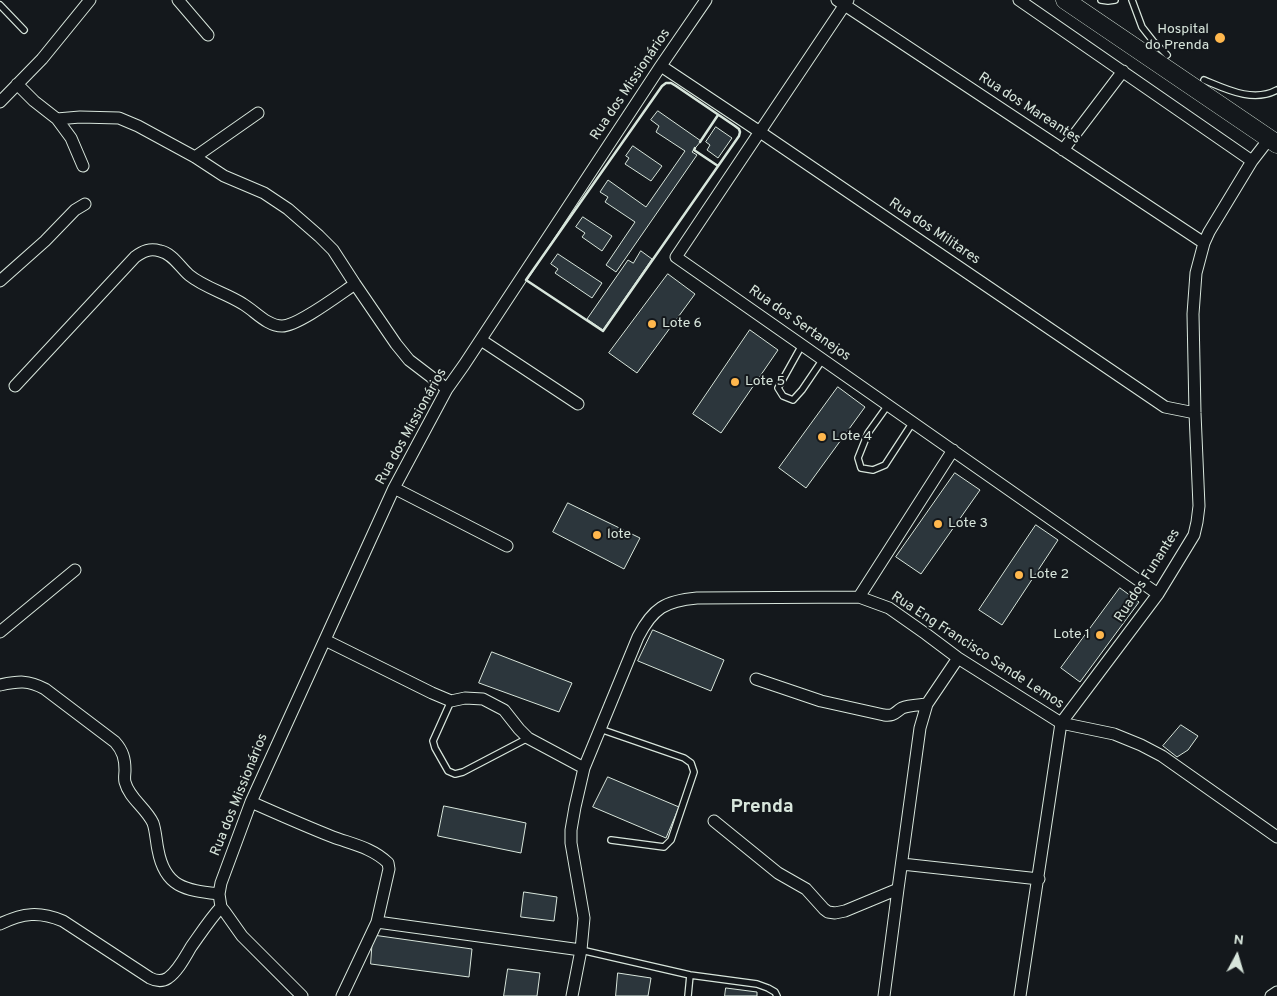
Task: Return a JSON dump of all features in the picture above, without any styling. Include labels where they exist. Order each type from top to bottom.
[{"type":"main road","points":[[1066,0],[1274,137]]},
{"type":"main road","points":[[1086,0],[1204,80],[1274,137]]},
{"type":"street","points":[[0,102],[42,59],[90,0]]},
{"type":"street","points":[[178,0],[208,35]]},
{"type":"street","name":"Rua dos Missionários","points":[[222,907],[220,894],[224,873],[250,802],[394,488],[447,389],[706,0]]},
{"type":"street","points":[[1018,0],[1252,160]]},
{"type":"street","name":"Rua dos Sertanejos","points":[[843,2],[760,132],[676,257],[1158,594]]},
{"type":"street","name":"Rua dos Mareantes","points":[[843,2],[1204,243]]},
{"type":"street","name":"Rua dos Militares","points":[[661,66],[1165,407],[1195,413]]},
{"type":"street","points":[[1063,150],[1123,71]]},
{"type":"street","points":[[17,84],[34,101],[57,119],[71,138],[83,166]]},
{"type":"street","points":[[194,157],[258,113]]},
{"type":"street","points":[[57,119],[80,117],[119,118],[138,126],[224,176],[264,193],[320,236],[333,250],[396,344],[409,360],[447,389]]},
{"type":"street","name":"Ruados Funantes","points":[[1020,996],[1062,723],[1158,594],[1194,536],[1199,506],[1193,314],[1196,273],[1204,243],[1216,219],[1252,160],[1274,137]]},
{"type":"street","points":[[0,280],[45,241],[74,210],[85,204]]},
{"type":"street","points":[[15,386],[135,257],[146,250],[160,250],[167,253],[190,276],[242,303],[268,322],[283,326],[298,322],[355,284]]},
{"type":"street","points":[[481,340],[578,404]]},
{"type":"street","points":[[859,597],[953,450]]},
{"type":"street","points":[[394,488],[507,546]]},
{"type":"street","points":[[0,632],[75,570]]},
{"type":"street","name":"Rua Eng Francisco Sande Lemos","points":[[572,996],[581,950],[584,918],[571,843],[572,822],[584,768],[638,637],[646,621],[657,610],[680,600],[697,598],[859,597],[889,608],[958,658],[1062,723]]},
{"type":"street","points":[[325,640],[451,701],[465,698],[483,699],[504,710],[528,738],[584,768]]},
{"type":"street","points":[[884,996],[920,728],[927,704],[958,658]]},
{"type":"street","points":[[756,679],[820,701],[884,715],[891,716],[902,708],[927,704]]},
{"type":"street","points":[[0,685],[20,681],[36,684],[115,742],[124,756],[124,780],[131,794],[153,824],[163,869],[169,878],[184,888],[193,891],[220,894]]},
{"type":"street","points":[[1062,723],[1114,734],[1162,756],[1277,837]]},
{"type":"street","points":[[250,802],[376,853],[388,862],[389,869],[376,922],[342,996]]},
{"type":"street","points":[[714,821],[778,873],[806,889],[828,912],[845,911],[898,889]]},
{"type":"street","points":[[902,864],[1039,879]]},
{"type":"street","points":[[0,924],[34,914],[53,917],[63,921],[157,981],[169,978],[176,971],[199,936],[222,907],[242,936],[302,996]]},
{"type":"street","points":[[376,922],[581,950]]},
{"type":"street","points":[[1271,996],[1277,992]]},
{"type":"lane","points":[[1100,0],[1115,0]]},
{"type":"lane","points":[[1132,0],[1142,27],[1167,55]]},
{"type":"lane","points":[[0,5],[24,30]]},
{"type":"lane","points":[[1204,80],[1244,95],[1257,96],[1277,90]]},
{"type":"lane","points":[[802,345],[778,388],[783,396],[793,400],[823,359]]},
{"type":"lane","points":[[888,405],[868,433],[858,458],[862,468],[873,470],[886,465],[913,422]]},
{"type":"lane","points":[[451,701],[433,741],[448,772],[455,774],[463,772],[528,738]]},
{"type":"lane","points":[[600,729],[684,758],[691,763],[694,772],[671,840],[664,847],[610,840]]},
{"type":"lane","points":[[581,950],[690,975],[757,984],[775,992],[777,996]]},
{"type":"lane","points":[[688,996],[690,975]]},
{"type":"building","points":[[658,111],[701,141],[692,152],[697,155],[616,272],[606,265],[635,222],[605,202],[608,197],[600,192],[608,180],[646,207],[685,151],[656,132],[659,126],[651,120]]},
{"type":"building","points":[[716,127],[732,138],[718,158],[707,150],[710,145],[706,142]]},
{"type":"building","points":[[633,146],[662,166],[651,181],[625,164],[629,158],[626,156]]},
{"type":"building","points":[[583,217],[612,236],[602,251],[582,237],[585,233],[576,227]]},
{"type":"building","points":[[641,251],[652,259],[603,330],[587,319],[628,260],[633,263]]},
{"type":"building","points":[[558,254],[602,283],[592,298],[555,273],[558,269],[551,264]]},
{"type":"building","name":"Lote 6","points":[[668,274],[695,294],[637,373],[609,353]]},
{"type":"building","name":"Lote 5","points":[[750,330],[778,350],[721,433],[693,414]]},
{"type":"building","name":"Lote 4","points":[[838,387],[865,407],[806,488],[779,468]]},
{"type":"building","name":"Lote 3","points":[[955,473],[980,490],[921,574],[896,557]]},
{"type":"building","name":"lote","points":[[568,503],[640,538],[624,569],[553,532]]},
{"type":"building","name":"Lote 2","points":[[1036,525],[1058,540],[1002,625],[979,610]]},
{"type":"building","name":"Lote 1","points":[[1120,588],[1139,602],[1080,682],[1061,668]]},
{"type":"building","points":[[653,630],[724,660],[711,691],[638,661]]},
{"type":"building","points":[[492,652],[572,683],[559,712],[479,683]]},
{"type":"building","points":[[1181,725],[1198,736],[1188,750],[1177,757],[1163,746]]},
{"type":"building","points":[[608,777],[679,807],[666,838],[593,807]]},
{"type":"building","points":[[444,806],[526,823],[521,853],[438,836]]},
{"type":"building","points":[[524,892],[557,897],[554,921],[521,917]]},
{"type":"building","points":[[373,935],[472,949],[469,977],[371,964]]},
{"type":"building","points":[[508,969],[540,973],[537,996],[504,996]]},
{"type":"building","points":[[618,973],[651,978],[648,996],[616,996]]},
{"type":"building","points":[[726,988],[757,992],[757,996],[725,996]]},
{"type":"wall","points":[[666,83],[676,86],[735,126],[739,129],[739,136],[603,331],[526,280],[662,86],[666,83]]},
{"type":"wall","points":[[700,142],[718,115]]},
{"type":"wall","points":[[695,148],[694,150],[718,166]]},
{"type":"place","name":"Hospital do Prenda","points":[[1220,38]]},
{"type":"place","name":"Lote 6","points":[[652,324]]},
{"type":"place","name":"Lote 5","points":[[735,382]]},
{"type":"place","name":"Lote 4","points":[[822,437]]},
{"type":"place","name":"Lote 3","points":[[938,524]]},
{"type":"place","name":"lote","points":[[597,535]]},
{"type":"place","name":"Lote 2","points":[[1019,575]]},
{"type":"place","name":"Lote 1","points":[[1100,635]]},
{"type":"district","name":"Prenda","points":[[762,808]]}]
